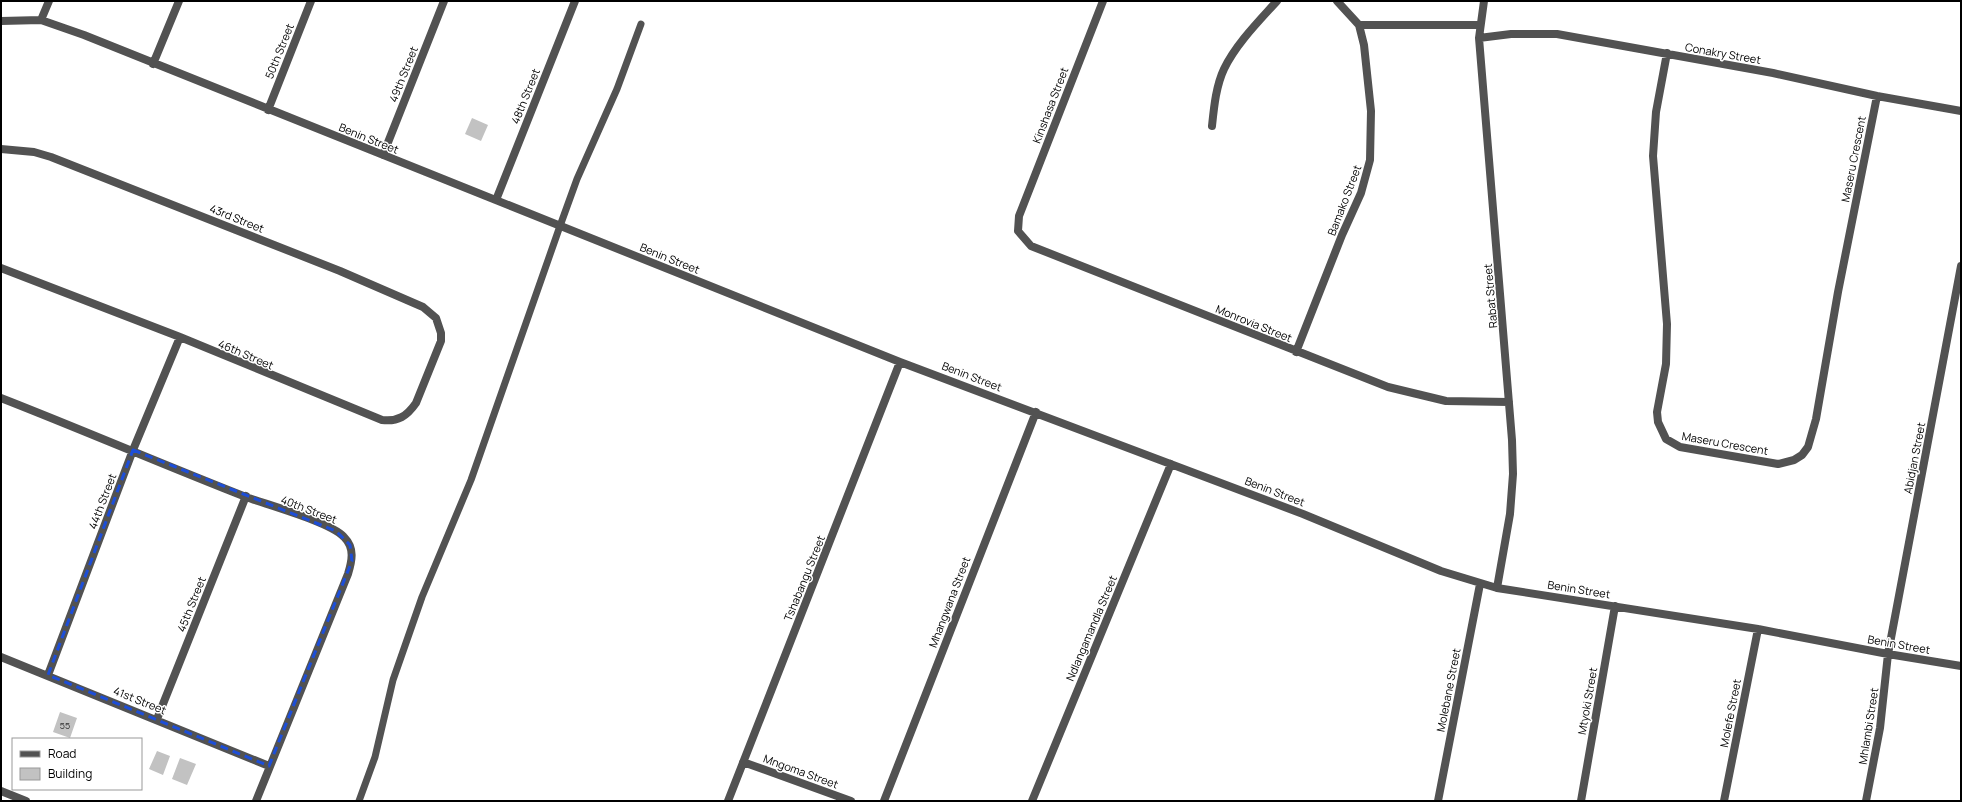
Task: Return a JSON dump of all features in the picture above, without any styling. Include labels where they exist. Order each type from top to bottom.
[{"type":"street","points":[[41,20],[49,1]]},
{"type":"street","points":[[154,64],[178,1]]},
{"type":"street","name":"50th Street","points":[[268,110],[311,1]]},
{"type":"street","name":"49th Street","points":[[383,155],[444,1]]},
{"type":"street","name":"48th Street","points":[[496,200],[575,1]]},
{"type":"street","name":"Kinshasa Street","points":[[1019,216],[1103,1]]},
{"type":"street","points":[[1212,126],[1214,106],[1223,71],[1231,56],[1277,1]]},
{"type":"street","name":"Bamako Street","points":[[1296,352],[1342,235],[1361,193],[1370,160],[1372,143],[1370,92],[1364,45],[1359,25],[1337,1]]},
{"type":"street","name":"Rabat Street","points":[[1484,1],[1479,38],[1509,402],[1513,474],[1510,514],[1497,588]]},
{"type":"street","name":"Benin Street","points":[[1,20],[41,20],[84,35],[900,362],[1036,412],[1303,514],[1442,571],[1480,584],[1497,588],[1758,629],[1888,654],[1961,666]]},
{"type":"street","points":[[1359,25],[1480,25]]},
{"type":"street","name":"Conakry Street","points":[[1479,38],[1511,34],[1557,34],[1773,73],[1877,96],[1961,111]]},
{"type":"street","name":"Maseru Crescent","points":[[1667,53],[1656,112],[1653,143],[1655,185],[1667,324],[1666,364],[1657,412],[1658,422],[1666,439],[1680,447],[1778,464],[1794,460],[1802,455],[1808,446],[1816,419],[1838,292],[1877,96]]},
{"type":"street","name":"43rd Street","points":[[1,149],[34,152],[51,157],[340,271],[423,307],[436,318],[439,325],[441,341]]},
{"type":"street","name":"Monrovia Street","points":[[1019,216],[1017,227],[1020,235],[1031,246],[1040,251],[1388,387],[1431,399],[1446,401],[1509,402]]},
{"type":"street","name":"Abidjan Street","points":[[1888,654],[1961,266]]},
{"type":"street","name":"46th Street","points":[[1,268],[180,337],[382,420],[392,421],[402,418],[416,403],[441,341]]},
{"type":"street","name":"44th Street","points":[[48,675],[132,450],[180,337]]},
{"type":"street","name":"Tshabangu Street","points":[[728,801],[900,362]]},
{"type":"street","name":"40th Street","points":[[1,398],[336,531],[350,545],[352,553],[348,574],[256,801]]},
{"type":"street","name":"Mhangwana Street","points":[[884,801],[1036,412]]},
{"type":"street","name":"Ndlangamandla Street","points":[[1032,801],[1171,464]]},
{"type":"street","name":"45th Street","points":[[157,719],[246,496]]},
{"type":"street","name":"Molebane Street","points":[[1438,801],[1480,584]]},
{"type":"street","name":"Mtyoki Street","points":[[1580,801],[1615,606]]},
{"type":"street","name":"Molefe Street","points":[[1724,801],[1758,629]]},
{"type":"street","name":"Mhlambi Street","points":[[1866,801],[1880,728],[1888,654]]},
{"type":"street","name":"41st Street","points":[[1,657],[157,719],[269,766]]},
{"type":"street","name":"Mngoma Street","points":[[743,762],[851,801]]},
{"type":"street","points":[[1,791],[26,801]]},
{"type":"lane","points":[[359,801],[375,757],[393,680],[422,597],[471,480],[560,226],[578,179],[617,89],[641,24]]},
{"type":"highlighted area","points":[[133,450],[336,531],[350,545],[352,561],[269,766],[48,675]]},
{"type":"building","points":[[472,118],[488,125],[481,141],[465,134]]},
{"type":"building","points":[[60,712],[77,718],[70,738],[53,732]]},
{"type":"building","points":[[157,751],[170,756],[163,775],[149,769]]},
{"type":"building","points":[[180,758],[196,764],[187,785],[172,779]]}]
